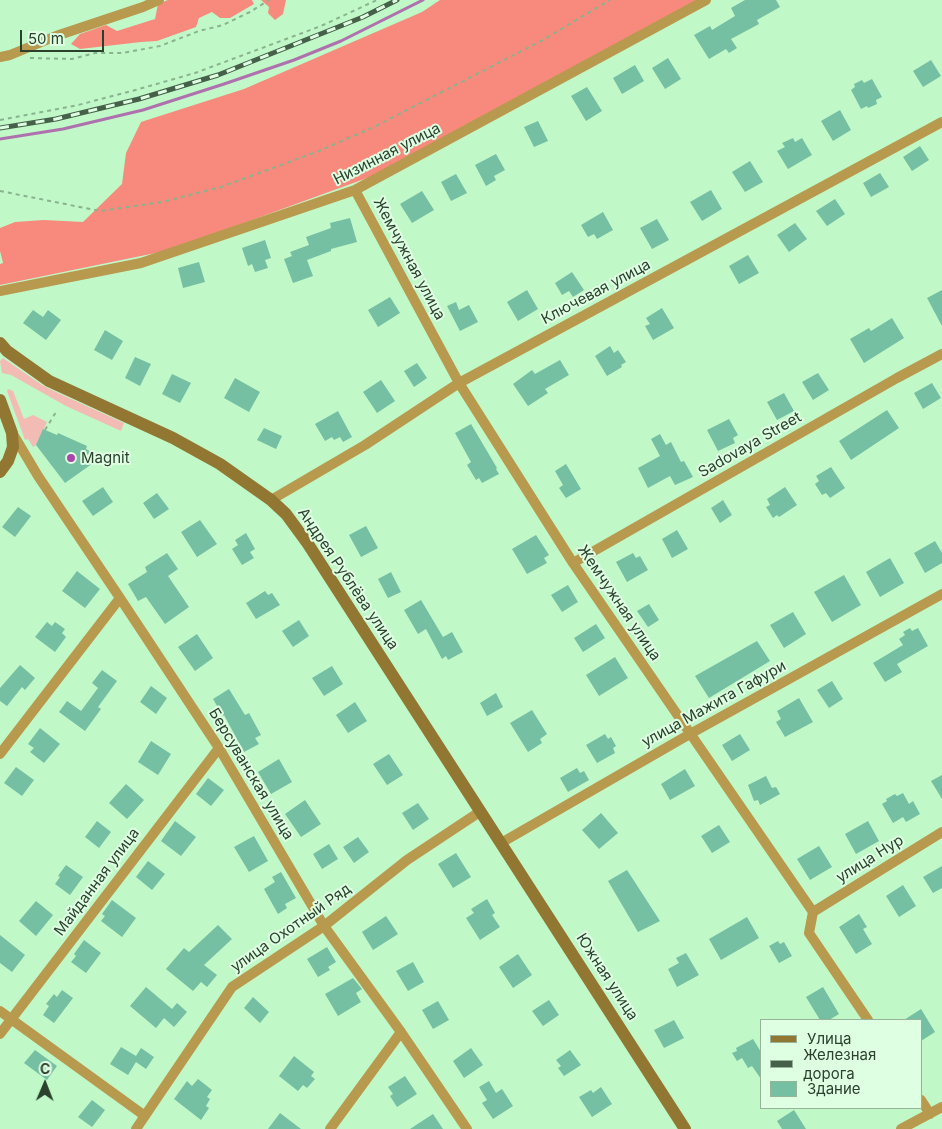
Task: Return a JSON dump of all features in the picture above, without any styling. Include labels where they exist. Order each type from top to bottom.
[{"type":"street","points":[[5,56],[159,0]]},
{"type":"street","name":"Низинная улица","points":[[0,291],[140,263],[355,190],[706,0]]},
{"type":"street","name":"Ключевая улица","points":[[271,500],[365,445],[459,383],[942,122]]},
{"type":"street","name":"Жемчужная улица","points":[[355,190],[459,383],[573,563],[813,912]]},
{"type":"street","name":"Андрея Рублёва улица","points":[[0,343],[7,351],[49,381],[181,442],[220,464],[271,500],[286,514],[308,544],[501,843]]},
{"type":"street","name":"Sadovaya Street","points":[[573,563],[942,354]]},
{"type":"street","points":[[0,400],[12,433],[13,447],[8,461],[0,472]]},
{"type":"street","name":"Берсуванская улица","points":[[12,433],[84,546],[219,748],[324,926],[401,1032],[467,1129]]},
{"type":"street","name":"улица Мажита Гафури","points":[[501,843],[690,734],[942,594]]},
{"type":"street","points":[[0,754],[120,598]]},
{"type":"street","name":"Майданная улица","points":[[0,1034],[219,748]]},
{"type":"street","name":"улица Охотный Ряд","points":[[136,1129],[232,987],[324,926],[407,860],[481,811]]},
{"type":"street","name":"улица Нур","points":[[813,912],[942,832]]},
{"type":"street","name":"Южная улица","points":[[501,843],[685,1129]]},
{"type":"street","points":[[813,912],[809,933],[867,1019]]},
{"type":"street","points":[[0,1011],[145,1116]]},
{"type":"street","points":[[330,1129],[401,1032]]},
{"type":"street","points":[[922,1102],[930,1114]]},
{"type":"street","points":[[901,1129],[942,1107]]},
{"type":"path","points":[[5,56],[72,59],[95,53],[123,53],[160,46],[199,31],[223,25],[269,0]]},
{"type":"path","points":[[0,120],[78,105],[195,73],[321,26],[376,0]]},
{"type":"path","points":[[0,191],[100,211],[162,202],[222,187],[319,151],[374,127],[541,40],[610,0]]},
{"type":"path","points":[[45,430],[56,412]]},
{"type":"shaded area","points":[[168,0],[252,0],[254,4],[230,18],[220,18],[212,12],[199,18],[196,27],[157,41],[80,49],[71,44],[80,34],[106,25],[117,31],[155,19],[158,4]]},
{"type":"shaded area","points":[[261,0],[286,0],[283,14],[275,20],[268,13],[269,7]]},
{"type":"shaded area","points":[[440,0],[699,0],[378,174],[170,250],[0,285],[0,264],[3,263],[0,251],[0,228],[15,222],[44,220],[83,222],[122,184],[126,153],[141,122],[244,89],[422,12]]},
{"type":"shaded area","points":[[3,358],[42,385],[124,423],[121,431],[66,406],[11,375],[2,373],[0,361]]},
{"type":"shaded area","points":[[8,389],[13,391],[24,419],[33,415],[47,422],[36,445],[33,447],[28,439],[25,440],[7,391]]},
{"type":"building","points":[[745,0],[776,0],[780,7],[757,20],[759,24],[731,39],[737,48],[729,53],[726,49],[709,59],[694,35],[710,26],[712,30],[735,16],[731,8]]},
{"type":"building","points":[[668,58],[681,79],[665,89],[652,68]]},
{"type":"building","points":[[931,60],[941,76],[923,87],[913,71]]},
{"type":"building","points":[[635,65],[644,81],[622,94],[613,78]]},
{"type":"building","points":[[872,79],[882,97],[876,100],[877,104],[861,109],[851,90],[855,87],[854,84],[862,80],[864,83]]},
{"type":"building","points":[[587,87],[602,111],[586,121],[571,96]]},
{"type":"building","points":[[840,110],[851,130],[833,141],[821,121]]},
{"type":"building","points":[[538,121],[548,141],[534,147],[524,127]]},
{"type":"building","points":[[793,138],[795,142],[802,138],[812,155],[788,169],[777,151],[785,147],[782,143]]},
{"type":"building","points":[[920,146],[929,160],[912,171],[903,157]]},
{"type":"building","points":[[496,154],[505,170],[494,176],[496,180],[486,186],[475,165]]},
{"type":"building","points":[[750,161],[763,182],[745,192],[732,172]]},
{"type":"building","points":[[880,173],[889,187],[871,197],[863,183]]},
{"type":"building","points":[[456,174],[467,193],[451,201],[441,182]]},
{"type":"building","points":[[711,190],[722,209],[702,221],[690,202]]},
{"type":"building","points":[[422,191],[434,210],[412,223],[400,204]]},
{"type":"building","points":[[835,199],[845,214],[827,226],[816,211]]},
{"type":"building","points":[[603,212],[613,230],[597,239],[594,234],[588,237],[581,225]]},
{"type":"building","points":[[350,218],[357,242],[331,249],[331,251],[307,260],[313,276],[293,283],[284,259],[292,256],[290,252],[309,245],[306,237],[331,228],[330,223]]},
{"type":"building","points":[[657,219],[669,240],[652,249],[640,228]]},
{"type":"building","points":[[795,223],[807,239],[789,252],[777,235]]},
{"type":"building","points":[[265,240],[271,258],[265,260],[268,268],[255,272],[252,264],[248,266],[242,248]]},
{"type":"building","points":[[748,255],[759,273],[739,284],[729,266]]},
{"type":"building","points":[[199,262],[205,282],[183,288],[178,268]]},
{"type":"building","points":[[572,272],[584,290],[573,297],[569,291],[562,295],[555,283]]},
{"type":"building","points":[[527,290],[538,309],[518,321],[507,302]]},
{"type":"building","points":[[942,290],[942,326],[927,298]]},
{"type":"building","points":[[390,297],[400,313],[378,327],[368,310]]},
{"type":"building","points":[[456,302],[459,310],[469,305],[478,322],[460,331],[447,306]]},
{"type":"building","points":[[662,308],[674,328],[653,340],[645,326],[650,324],[646,318]]},
{"type":"building","points":[[33,310],[43,317],[48,310],[61,320],[46,340],[23,323]]},
{"type":"building","points":[[892,318],[904,338],[864,363],[850,339],[869,328],[871,331]]},
{"type":"building","points":[[105,330],[123,341],[112,360],[94,350]]},
{"type":"building","points":[[610,346],[614,353],[618,350],[626,362],[621,365],[622,367],[607,376],[595,356]]},
{"type":"building","points":[[135,357],[151,364],[140,386],[125,378]]},
{"type":"building","points":[[560,360],[569,375],[545,389],[548,393],[528,406],[513,384],[532,370],[535,374]]},
{"type":"building","points":[[417,363],[427,378],[414,387],[404,371]]},
{"type":"building","points":[[818,373],[829,390],[813,400],[802,382]]},
{"type":"building","points":[[172,374],[191,383],[180,403],[162,394]]},
{"type":"building","points":[[235,378],[260,392],[249,412],[224,398]]},
{"type":"building","points":[[381,380],[395,401],[377,413],[363,392]]},
{"type":"building","points":[[932,383],[941,398],[923,409],[914,393]]},
{"type":"building","points":[[784,393],[794,411],[777,420],[767,402]]},
{"type":"building","points":[[887,410],[899,428],[851,460],[839,441]]},
{"type":"building","points":[[338,411],[352,437],[343,442],[340,437],[334,440],[332,437],[325,441],[315,424]]},
{"type":"building","points":[[729,419],[738,435],[733,438],[735,443],[718,451],[707,430]]},
{"type":"building","points":[[471,424],[499,474],[482,483],[479,478],[476,480],[467,465],[471,462],[455,433]]},
{"type":"building","points":[[264,428],[282,436],[276,449],[257,440]]},
{"type":"building","name":"Magnit","points":[[43,429],[57,435],[58,433],[87,446],[86,449],[97,455],[96,461],[65,483],[36,445]]},
{"type":"building","points":[[660,434],[666,445],[671,442],[681,462],[684,461],[693,477],[675,485],[670,476],[648,488],[638,468],[660,456],[651,439]]},
{"type":"building","points":[[566,464],[581,489],[566,498],[559,488],[563,485],[555,471]]},
{"type":"building","points":[[831,467],[845,488],[830,498],[826,493],[822,495],[815,484],[819,481],[816,476]]},
{"type":"building","points":[[103,487],[113,502],[93,516],[82,501]]},
{"type":"building","points":[[785,487],[797,505],[779,517],[777,515],[773,518],[766,507],[770,505],[767,499]]},
{"type":"building","points":[[157,493],[169,509],[154,519],[143,503]]},
{"type":"building","points":[[723,500],[732,515],[720,523],[711,508]]},
{"type":"building","points":[[18,507],[31,516],[15,537],[2,527]]},
{"type":"building","points":[[200,520],[217,544],[197,557],[181,532]]},
{"type":"building","points":[[366,526],[378,548],[361,557],[349,535]]},
{"type":"building","points":[[677,530],[688,549],[672,558],[662,539]]},
{"type":"building","points":[[246,533],[255,549],[250,552],[254,558],[242,565],[232,549],[238,545],[235,540]]},
{"type":"building","points":[[536,535],[549,555],[544,558],[547,563],[527,574],[512,549]]},
{"type":"building","points":[[935,541],[942,553],[942,563],[925,573],[914,553]]},
{"type":"building","points":[[167,553],[178,569],[168,576],[189,607],[165,624],[146,597],[138,601],[128,584],[147,572],[145,567]]},
{"type":"building","points":[[633,553],[636,558],[640,556],[648,570],[627,582],[616,562]]},
{"type":"building","points":[[890,558],[904,583],[880,597],[866,572]]},
{"type":"building","points":[[77,571],[100,589],[85,608],[62,591]]},
{"type":"building","points":[[391,572],[401,592],[388,598],[378,579]]},
{"type":"building","points":[[844,575],[861,605],[832,622],[814,592]]},
{"type":"building","points":[[568,585],[578,602],[562,612],[551,595]]},
{"type":"building","points":[[265,591],[268,595],[272,593],[280,605],[256,619],[246,603]]},
{"type":"building","points":[[421,600],[443,637],[452,632],[463,652],[448,660],[446,656],[442,659],[426,629],[418,634],[404,610]]},
{"type":"building","points":[[649,604],[659,620],[648,627],[637,611]]},
{"type":"building","points":[[793,612],[806,634],[784,648],[770,625]]},
{"type":"building","points":[[299,620],[309,636],[293,647],[282,631]]},
{"type":"building","points":[[47,622],[52,626],[55,622],[65,629],[62,633],[66,637],[55,652],[35,637]]},
{"type":"building","points":[[596,624],[605,638],[583,652],[574,638]]},
{"type":"building","points":[[910,628],[912,631],[918,628],[928,646],[897,664],[902,672],[885,682],[873,663],[903,645],[899,639],[905,635],[903,632]]},
{"type":"building","points":[[197,634],[213,658],[195,671],[178,647]]},
{"type":"building","points":[[757,641],[770,661],[709,698],[695,676]]},
{"type":"building","points":[[615,657],[628,678],[599,696],[586,675]]},
{"type":"building","points":[[20,665],[35,678],[25,690],[22,687],[7,706],[0,701],[0,688]]},
{"type":"building","points":[[332,666],[343,684],[324,696],[312,678]]},
{"type":"building","points":[[102,670],[117,681],[98,707],[101,709],[85,731],[59,712],[67,701],[81,711],[98,688],[92,683]]},
{"type":"building","points":[[832,681],[843,699],[829,708],[817,690]]},
{"type":"building","points":[[151,686],[167,698],[156,714],[140,702]]},
{"type":"building","points":[[229,689],[245,715],[249,713],[261,735],[255,738],[259,744],[244,752],[213,699]]},
{"type":"building","points":[[496,693],[503,707],[487,716],[480,703]]},
{"type":"building","points":[[799,698],[813,722],[785,737],[776,722],[781,719],[777,711]]},
{"type":"building","points":[[355,702],[367,721],[348,733],[336,715]]},
{"type":"building","points":[[532,710],[547,734],[540,739],[542,743],[528,752],[510,723]]},
{"type":"building","points":[[40,728],[60,744],[44,763],[30,752],[34,748],[28,744]]},
{"type":"building","points":[[605,734],[608,739],[611,737],[616,746],[613,748],[615,753],[597,763],[586,745]]},
{"type":"building","points":[[740,734],[750,750],[732,761],[722,745]]},
{"type":"building","points":[[151,741],[171,754],[158,775],[138,762]]},
{"type":"building","points":[[389,754],[403,775],[387,785],[373,764]]},
{"type":"building","points":[[279,759],[292,782],[271,794],[258,772]]},
{"type":"building","points":[[16,767],[34,780],[22,796],[4,783]]},
{"type":"building","points":[[577,768],[580,773],[584,771],[589,780],[568,792],[560,778]]},
{"type":"building","points":[[685,769],[695,786],[670,800],[661,784]]},
{"type":"building","points":[[942,775],[942,799],[931,781]]},
{"type":"building","points":[[766,776],[772,788],[776,787],[780,794],[760,805],[758,800],[754,801],[748,785]]},
{"type":"building","points":[[208,778],[224,790],[211,806],[196,794]]},
{"type":"building","points":[[126,784],[144,800],[127,819],[109,803]]},
{"type":"building","points":[[903,793],[909,804],[913,801],[920,814],[906,822],[903,817],[893,823],[882,804],[887,801],[886,799],[895,794],[897,796]]},
{"type":"building","points":[[305,800],[321,824],[301,837],[285,814]]},
{"type":"building","points":[[418,803],[429,819],[413,830],[402,813]]},
{"type":"building","points":[[601,813],[618,833],[599,849],[582,830]]},
{"type":"building","points":[[97,821],[111,832],[99,848],[85,837]]},
{"type":"building","points":[[175,821],[196,837],[181,856],[161,841]]},
{"type":"building","points":[[868,821],[879,841],[856,854],[845,834]]},
{"type":"building","points":[[719,825],[730,842],[712,853],[701,836]]},
{"type":"building","points":[[254,836],[268,861],[249,872],[234,847]]},
{"type":"building","points":[[358,837],[369,852],[354,863],[343,847]]},
{"type":"building","points":[[329,844],[338,859],[322,869],[313,854]]},
{"type":"building","points":[[819,846],[832,867],[810,880],[797,859]]},
{"type":"building","points":[[456,853],[471,877],[453,888],[438,864]]},
{"type":"building","points":[[148,861],[165,874],[152,890],[136,877]]},
{"type":"building","points":[[66,865],[83,877],[70,895],[55,884]]},
{"type":"building","points":[[942,866],[942,888],[933,893],[923,877]]},
{"type":"building","points":[[627,870],[660,921],[638,932],[608,881]]},
{"type":"building","points":[[281,872],[296,898],[285,904],[287,908],[278,914],[264,889],[275,882],[272,877]]},
{"type":"building","points":[[903,885],[916,906],[899,917],[886,896]]},
{"type":"building","points":[[487,899],[495,913],[492,915],[500,927],[480,940],[466,918],[474,913],[471,909]]},
{"type":"building","points":[[112,900],[136,918],[122,937],[101,921],[105,916],[102,914]]},
{"type":"building","points":[[36,901],[53,915],[36,936],[19,921]]},
{"type":"building","points":[[859,914],[867,927],[863,929],[872,944],[856,954],[839,927]]},
{"type":"building","points":[[386,916],[398,934],[373,950],[362,932]]},
{"type":"building","points":[[747,917],[759,938],[721,960],[709,939]]},
{"type":"building","points":[[218,925],[232,939],[204,965],[217,975],[207,987],[201,982],[193,991],[166,969],[184,948],[189,952]]},
{"type":"building","points":[[0,935],[25,955],[12,972],[0,963]]},
{"type":"building","points":[[84,940],[101,953],[86,973],[71,962]]},
{"type":"building","points":[[778,941],[780,944],[784,942],[792,956],[779,963],[769,946]]},
{"type":"building","points":[[327,947],[336,962],[328,967],[330,970],[318,977],[307,959]]},
{"type":"building","points":[[686,953],[699,975],[677,987],[668,969],[679,963],[676,958]]},
{"type":"building","points":[[518,954],[532,975],[513,988],[499,967]]},
{"type":"building","points":[[413,962],[424,982],[408,991],[396,971]]},
{"type":"building","points":[[353,978],[362,989],[356,993],[361,1002],[338,1016],[325,994]]},
{"type":"building","points":[[146,987],[172,1009],[177,1003],[187,1012],[174,1027],[164,1018],[156,1028],[130,1006]]},
{"type":"building","points":[[823,987],[839,1014],[831,1019],[819,1019],[806,997]]},
{"type":"building","points":[[62,990],[73,998],[54,1023],[43,1015],[49,1006],[46,1004],[54,994],[57,997]]},
{"type":"building","points":[[253,997],[269,1012],[260,1023],[244,1008]]},
{"type":"building","points":[[549,1000],[559,1015],[543,1026],[532,1011]]},
{"type":"building","points":[[438,1001],[449,1020],[433,1029],[422,1010]]},
{"type":"building","points":[[921,1009],[935,1032],[922,1040],[922,1019],[906,1019]]},
{"type":"building","points":[[674,1020],[684,1038],[664,1048],[654,1030]]},
{"type":"building","points":[[753,1039],[760,1050],[760,1078],[752,1066],[748,1068],[742,1058],[737,1061],[732,1053],[737,1051],[736,1048]]},
{"type":"building","points":[[121,1047],[136,1056],[141,1048],[154,1057],[146,1069],[136,1062],[128,1075],[110,1064]]},
{"type":"building","points":[[471,1048],[483,1065],[464,1078],[453,1061]]},
{"type":"building","points":[[35,1050],[57,1066],[47,1080],[24,1063]]},
{"type":"building","points":[[570,1050],[581,1065],[564,1076],[558,1068],[561,1066],[556,1060]]},
{"type":"building","points":[[294,1056],[314,1072],[311,1076],[315,1079],[307,1088],[303,1085],[298,1091],[279,1076]]},
{"type":"building","points":[[405,1076],[417,1094],[397,1107],[390,1096],[393,1094],[388,1087]]},
{"type":"building","points":[[198,1079],[212,1090],[207,1097],[210,1099],[206,1106],[209,1108],[201,1120],[174,1099],[187,1081],[192,1086]]},
{"type":"building","points":[[489,1081],[496,1093],[502,1089],[513,1106],[493,1119],[482,1103],[487,1100],[479,1087]]},
{"type":"building","points":[[601,1087],[612,1104],[592,1117],[579,1097],[591,1090],[593,1093]]},
{"type":"building","points":[[92,1100],[105,1110],[92,1127],[78,1117]]},
{"type":"building","points":[[794,1110],[806,1129],[782,1129],[777,1121]]},
{"type":"building","points":[[280,1113],[301,1129],[268,1129]]},
{"type":"building","points":[[433,1114],[443,1129],[410,1129]]},
{"type":"waterway","points":[[0,139],[63,129],[143,110],[224,84],[294,60],[341,41],[423,0]]},
{"type":"railway","points":[[0,128],[56,119],[139,99],[218,75],[363,17],[397,0]]},
{"type":"place","name":"Magnit","points":[[71,458]]}]
